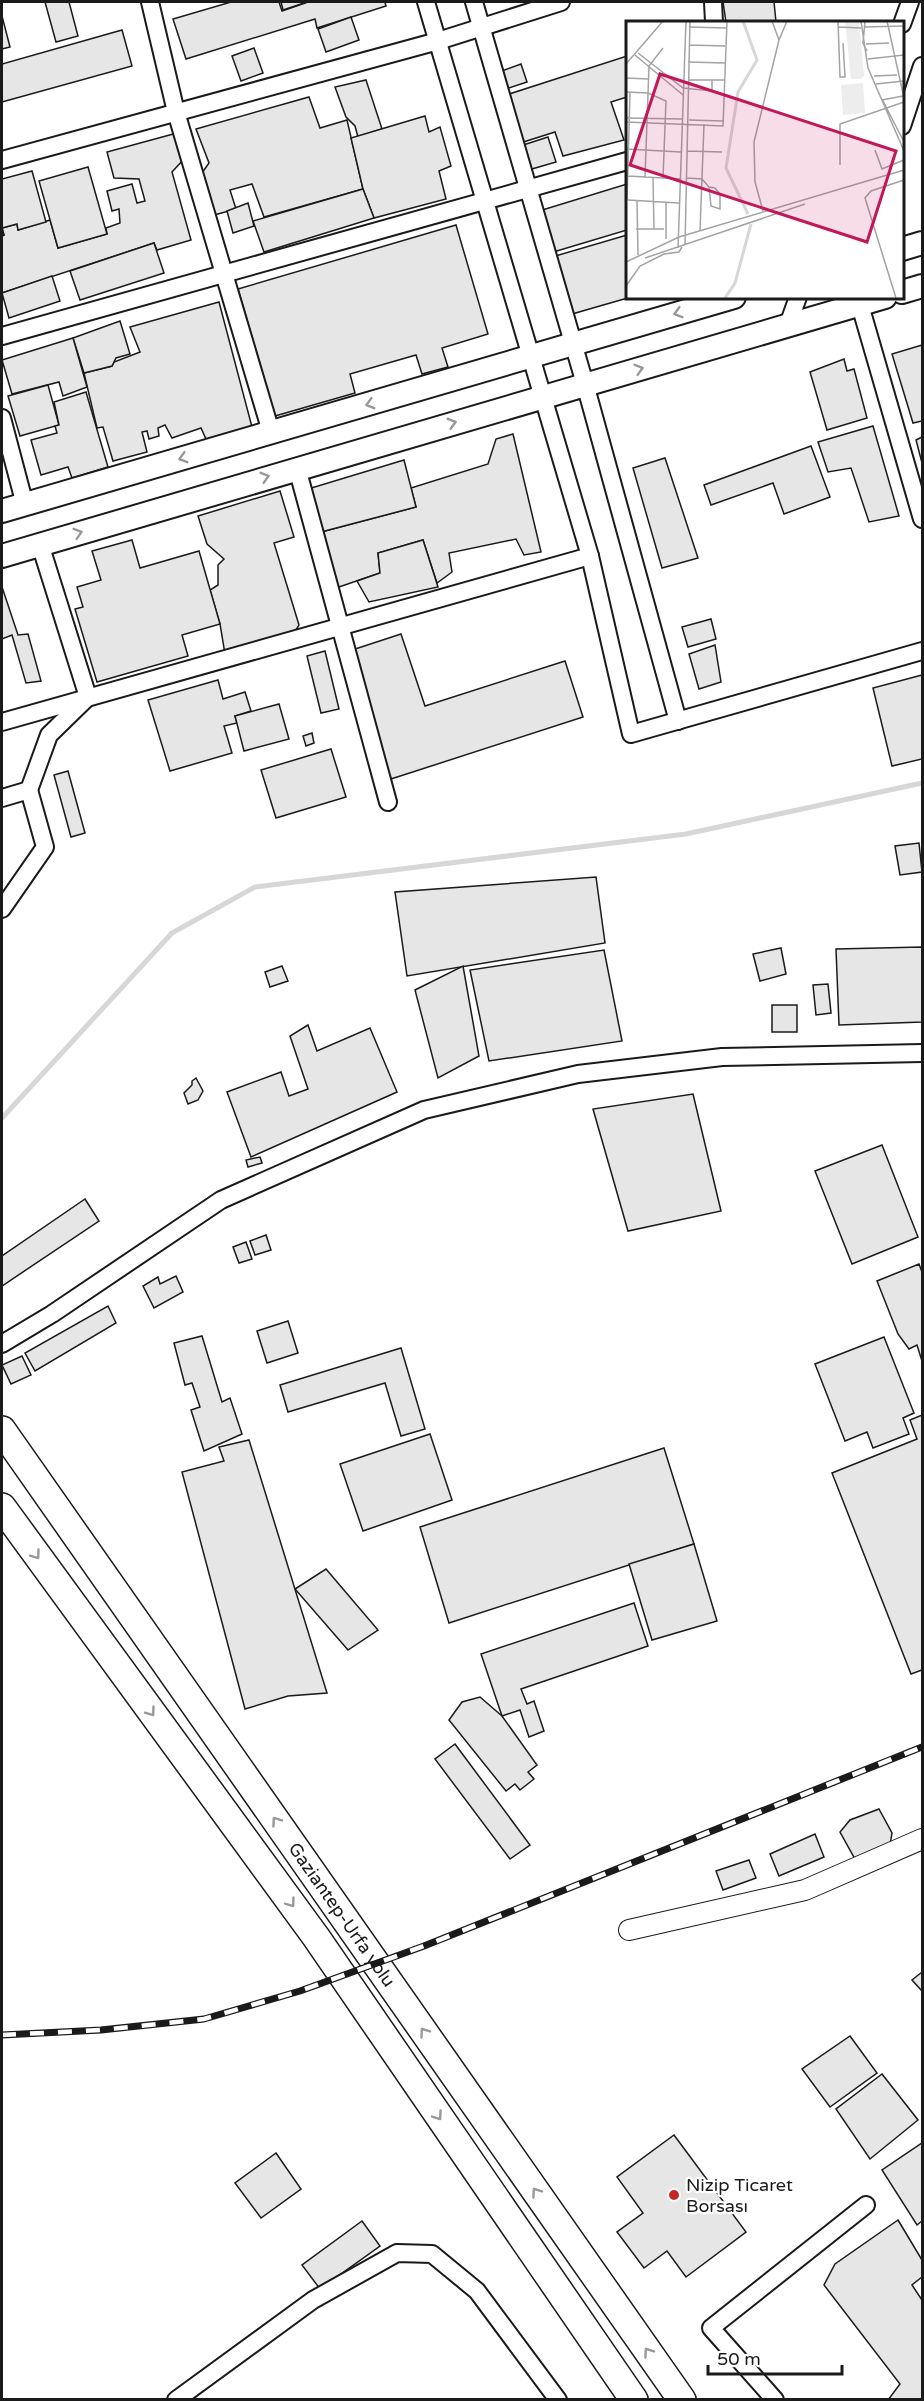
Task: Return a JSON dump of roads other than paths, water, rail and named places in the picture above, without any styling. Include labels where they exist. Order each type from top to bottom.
[{"type":"highway","name":"Gaziantep-Urfa yolu","points":[[2,1430],[682,2400]]},
{"type":"highway","name":"Gaziantep-Urfa yolu","points":[[2,1507],[316,1937],[634,2400]]},
{"type":"main road","points":[[903,249],[922,243]]},
{"type":"main road","points":[[903,292],[922,286]]},
{"type":"main road","points":[[2,511],[731,298]]},
{"type":"main road","points":[[2,556],[788,325],[860,301],[879,298]]},
{"type":"street","points":[[150,2],[176,112],[272,432]]},
{"type":"street","points":[[426,2],[590,556],[631,734],[922,651]]},
{"type":"street","points":[[474,2],[585,384],[678,721]]},
{"type":"street","points":[[2,160],[438,41],[561,2]]},
{"type":"street","points":[[713,2],[714,21]]},
{"type":"street","points":[[903,21],[910,2]]},
{"type":"street","points":[[903,123],[922,66]]},
{"type":"street","points":[[2,336],[626,161]]},
{"type":"street","points":[[788,325],[798,298]]},
{"type":"street","points":[[860,301],[922,519]]},
{"type":"street","points":[[2,418],[25,505]]},
{"type":"street","points":[[297,468],[388,802]]},
{"type":"street","points":[[40,544],[87,697]]},
{"type":"street","points":[[2,723],[590,556]]},
{"type":"street","points":[[2,909],[45,848],[29,790],[49,735],[87,697]]},
{"type":"street","points":[[2,798],[29,790]]},
{"type":"street","points":[[2,1344],[52,1314],[221,1200],[424,1110],[578,1074],[722,1057],[922,1053]]},
{"type":"street","points":[[629,1930],[805,1890],[922,1839]]},
{"type":"street","points":[[774,2400],[711,2328],[866,2205]]},
{"type":"street","points":[[176,2400],[312,2300],[397,2253],[432,2254],[477,2291],[558,2400]]},
{"type":"waterway","points":[[2,1118],[172,933],[255,887],[686,834],[922,783]]},
{"type":"railway","points":[[2,2035],[101,2030],[204,2019],[300,1991],[424,1946],[922,1747]]},
{"type":"place","name":"Nizip Ticaret Borsası","points":[[674,2195]]}]
